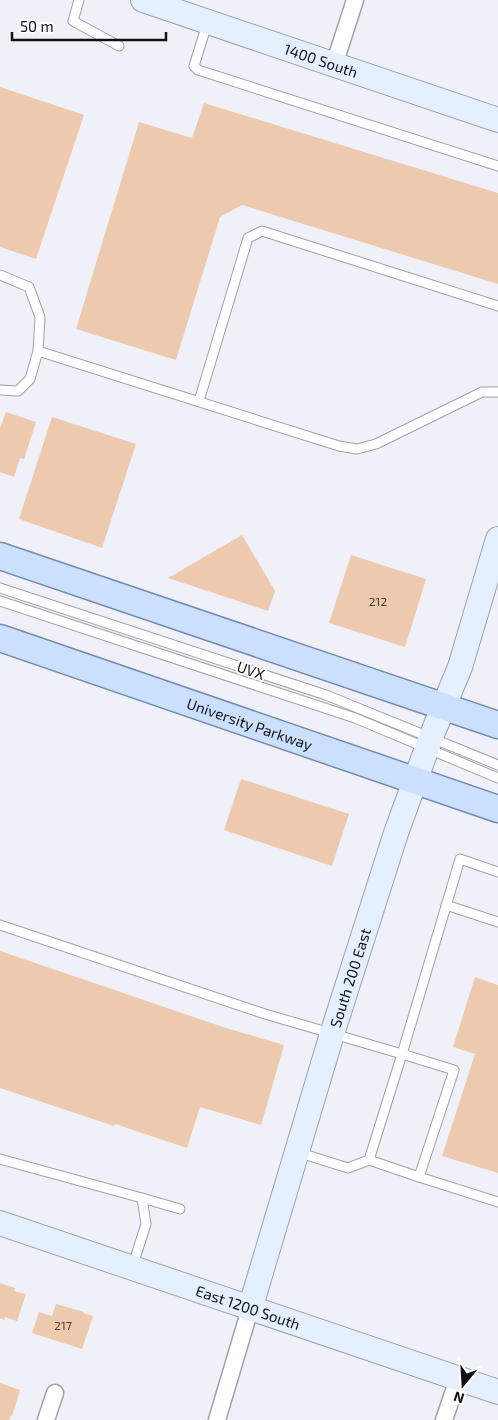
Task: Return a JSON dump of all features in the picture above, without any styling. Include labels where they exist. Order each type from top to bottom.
[{"type":"main road","points":[[0,556],[498,725]]},
{"type":"main road","name":"University Parkway","points":[[0,638],[498,809]]},
{"type":"street","name":"1400 South","points":[[143,0],[498,120]]},
{"type":"street","points":[[334,65],[356,0]]},
{"type":"street","name":"South 200 East","points":[[217,1420],[332,1034],[396,833],[429,742],[460,667],[498,539]]},
{"type":"street","name":"East 1200 South","points":[[0,1223],[498,1392]]},
{"type":"street","points":[[444,1420],[458,1378]]},
{"type":"street","points":[[46,1420],[55,1393]]},
{"type":"lane","points":[[79,0],[73,22],[119,46]]},
{"type":"lane","points":[[208,22],[194,66],[198,70],[498,166]]},
{"type":"lane","points":[[199,401],[248,238],[262,231],[498,306]]},
{"type":"lane","points":[[0,275],[29,287],[40,317],[38,351],[30,378],[18,391],[0,390]]},
{"type":"lane","points":[[38,351],[339,446],[357,450],[376,444],[482,392],[498,392]]},
{"type":"lane","name":"UVX","points":[[0,588],[326,695],[429,742],[498,765]]},
{"type":"lane","points":[[0,601],[429,742],[498,778]]},
{"type":"lane","points":[[369,1160],[460,859],[498,872]]},
{"type":"lane","points":[[446,905],[498,922]]},
{"type":"lane","points":[[0,925],[265,1014],[454,1070],[419,1176]]},
{"type":"lane","points":[[297,1152],[348,1168],[369,1160],[498,1202]]},
{"type":"lane","points":[[0,1159],[180,1209]]},
{"type":"lane","points":[[132,1268],[146,1224],[142,1198]]},
{"type":"building","points":[[0,87],[84,115],[36,259],[0,247]]},
{"type":"building","points":[[204,103],[498,193],[498,284],[242,205],[220,217],[176,360],[76,329],[139,122],[192,138]]},
{"type":"building","points":[[6,412],[36,422],[24,459],[20,458],[14,477],[0,472],[0,428]]},
{"type":"building","points":[[52,417],[136,444],[102,548],[19,519]]},
{"type":"building","points":[[242,535],[275,591],[268,611],[168,578]]},
{"type":"building","points":[[351,555],[426,579],[405,647],[329,623]]},
{"type":"building","points":[[241,779],[349,814],[332,866],[224,830]]},
{"type":"building","points":[[0,951],[226,1028],[284,1045],[261,1125],[200,1107],[187,1148],[0,1088]]},
{"type":"building","points":[[475,977],[498,985],[498,1173],[442,1156],[475,1054],[453,1047]]},
{"type":"building","points":[[0,1283],[15,1288],[14,1291],[26,1294],[17,1321],[5,1317],[4,1320],[0,1318]]},
{"type":"building","points":[[56,1304],[93,1316],[82,1349],[32,1333],[39,1312],[52,1316]]},
{"type":"building","points":[[0,1383],[20,1390],[9,1420],[0,1420]]}]
